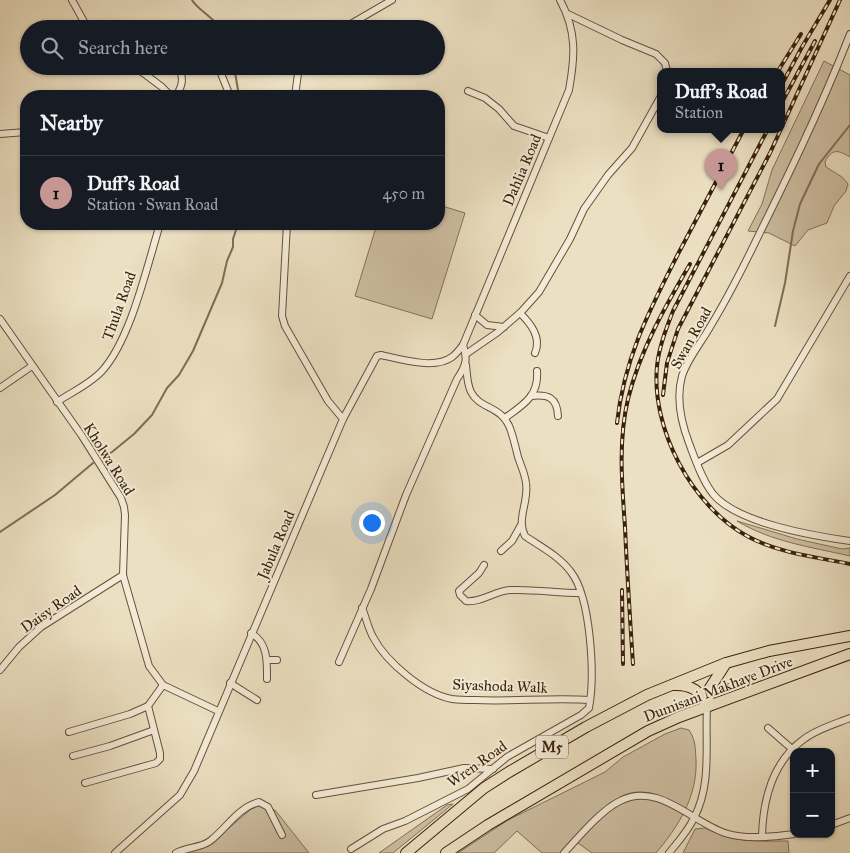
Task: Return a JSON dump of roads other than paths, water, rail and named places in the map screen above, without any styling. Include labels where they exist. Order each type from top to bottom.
[{"type":"main road","name":"Dumisani Makhaye Drive","points":[[406,853],[484,788],[594,722],[647,695],[726,663],[769,651],[850,636]]},
{"type":"main road","name":"Dumisani Makhaye Drive","points":[[446,853],[488,825],[619,746],[664,723],[850,654]]},
{"type":"main road","points":[[707,707],[710,688],[726,663]]},
{"type":"main road","points":[[670,685],[683,685],[698,691],[707,707]]},
{"type":"street","points":[[72,0],[83,20]]},
{"type":"street","points":[[358,20],[392,0]]},
{"type":"street","name":"Dahlia Road","points":[[343,419],[376,356],[381,355],[413,362],[436,362],[454,356],[463,345],[569,90],[574,49],[568,14],[560,0]]},
{"type":"street","points":[[568,14],[656,54],[665,62],[666,68]]},
{"type":"street","name":"Swan Road","points":[[850,34],[805,140],[752,249],[728,298],[691,358],[682,377],[680,396],[684,430],[697,463],[714,494],[749,518],[810,535],[850,541]]},
{"type":"street","points":[[146,75],[165,90]]},
{"type":"street","points":[[179,90],[182,83],[181,75]]},
{"type":"street","points":[[222,75],[228,90]]},
{"type":"street","points":[[295,90],[296,75]]},
{"type":"street","points":[[468,91],[485,98],[499,109],[514,126],[549,138]]},
{"type":"street","points":[[466,354],[504,327],[539,292],[570,239],[584,209],[608,176],[632,148],[657,103]]},
{"type":"street","points":[[0,134],[20,132]]},
{"type":"street","name":"Thula Road","points":[[57,402],[90,382],[111,359],[129,322],[158,230]]},
{"type":"street","points":[[288,230],[282,316],[285,326],[328,402],[343,419]]},
{"type":"street","points":[[697,463],[728,446],[777,400],[850,276]]},
{"type":"street","points":[[520,313],[534,329],[537,346],[535,353]]},
{"type":"street","points":[[475,315],[487,325],[504,327]]},
{"type":"street","name":"Kholwa Road","points":[[0,319],[106,471],[124,507],[123,575],[148,666],[163,685],[218,711]]},
{"type":"street","points":[[463,345],[466,354],[468,385],[471,394],[506,418],[526,482],[526,505],[521,525],[512,541],[502,551]]},
{"type":"street","points":[[339,662],[406,495],[457,379],[466,365]]},
{"type":"street","points":[[0,388],[32,366]]},
{"type":"street","points":[[506,418],[531,396],[537,386],[537,371]]},
{"type":"street","points":[[531,396],[540,395],[552,399],[557,405],[558,416]]},
{"type":"street","name":"Jabula Road","points":[[115,853],[180,795],[194,771],[343,419]]},
{"type":"street","points":[[521,525],[525,536],[565,564],[578,582],[586,614],[592,654],[590,700]]},
{"type":"street","points":[[484,565],[479,573],[459,591],[466,601],[471,602],[495,593],[510,590],[580,593]]},
{"type":"street","name":"Daisy Road","points":[[0,670],[19,647],[41,627],[123,575]]},
{"type":"street","name":"Siyashoda Walk","points":[[362,608],[372,635],[390,659],[402,672],[440,695],[452,699],[484,701],[590,700]]},
{"type":"street","points":[[252,633],[259,637],[265,649],[268,678]]},
{"type":"street","points":[[267,660],[277,660]]},
{"type":"street","points":[[230,684],[257,700]]},
{"type":"street","points":[[70,732],[130,714],[148,706],[163,685]]},
{"type":"street","name":"Wren Road","points":[[350,849],[383,829],[405,821],[468,789],[520,749],[582,715],[589,708],[590,700]]},
{"type":"street","points":[[85,783],[156,763],[160,759],[148,706]]},
{"type":"street","points":[[669,853],[694,818],[704,788],[707,707]]},
{"type":"street","points":[[793,748],[805,738],[850,718]]},
{"type":"street","points":[[768,728],[791,748]]},
{"type":"street","points":[[73,756],[110,746],[154,730]]},
{"type":"street","points":[[762,836],[768,790],[775,773],[790,752]]},
{"type":"street","points":[[316,795],[418,778],[464,768],[492,769]]},
{"type":"street","points":[[564,853],[607,810],[620,800],[640,795],[654,797],[666,802],[727,834],[762,836],[790,834]]},
{"type":"street","points":[[176,853],[208,843],[242,809],[259,802],[268,807],[282,835]]},
{"type":"street","points":[[835,824],[850,818]]},
{"type":"waterway","points":[[192,0],[213,20]]},
{"type":"waterway","points":[[236,75],[238,90]]},
{"type":"waterway","points":[[775,326],[800,204],[819,164],[850,125]]},
{"type":"waterway","points":[[103,457],[134,434],[152,415],[167,388],[179,375],[193,351],[222,283],[236,230]]},
{"type":"waterway","points":[[0,532],[55,495],[93,463]]},
{"type":"railway","points":[[785,79],[830,0]]},
{"type":"railway","points":[[785,120],[840,0]]},
{"type":"railway","points":[[780,68],[801,34]]},
{"type":"railway","points":[[785,97],[815,41]]},
{"type":"railway","points":[[617,423],[625,378],[647,317],[742,133]]},
{"type":"railway","points":[[766,133],[673,311],[661,345],[657,366],[657,390],[661,415],[668,440],[693,486],[709,506],[727,523],[747,536],[771,547],[850,564]]},
{"type":"railway","points":[[663,395],[667,363],[678,329],[779,133]]},
{"type":"railway","points":[[633,664],[622,479],[625,415],[633,381],[646,346],[690,264]]},
{"type":"railway","points":[[622,590],[623,664]]},
{"type":"place","name":"Duff's Road","points":[[721,190]]}]
